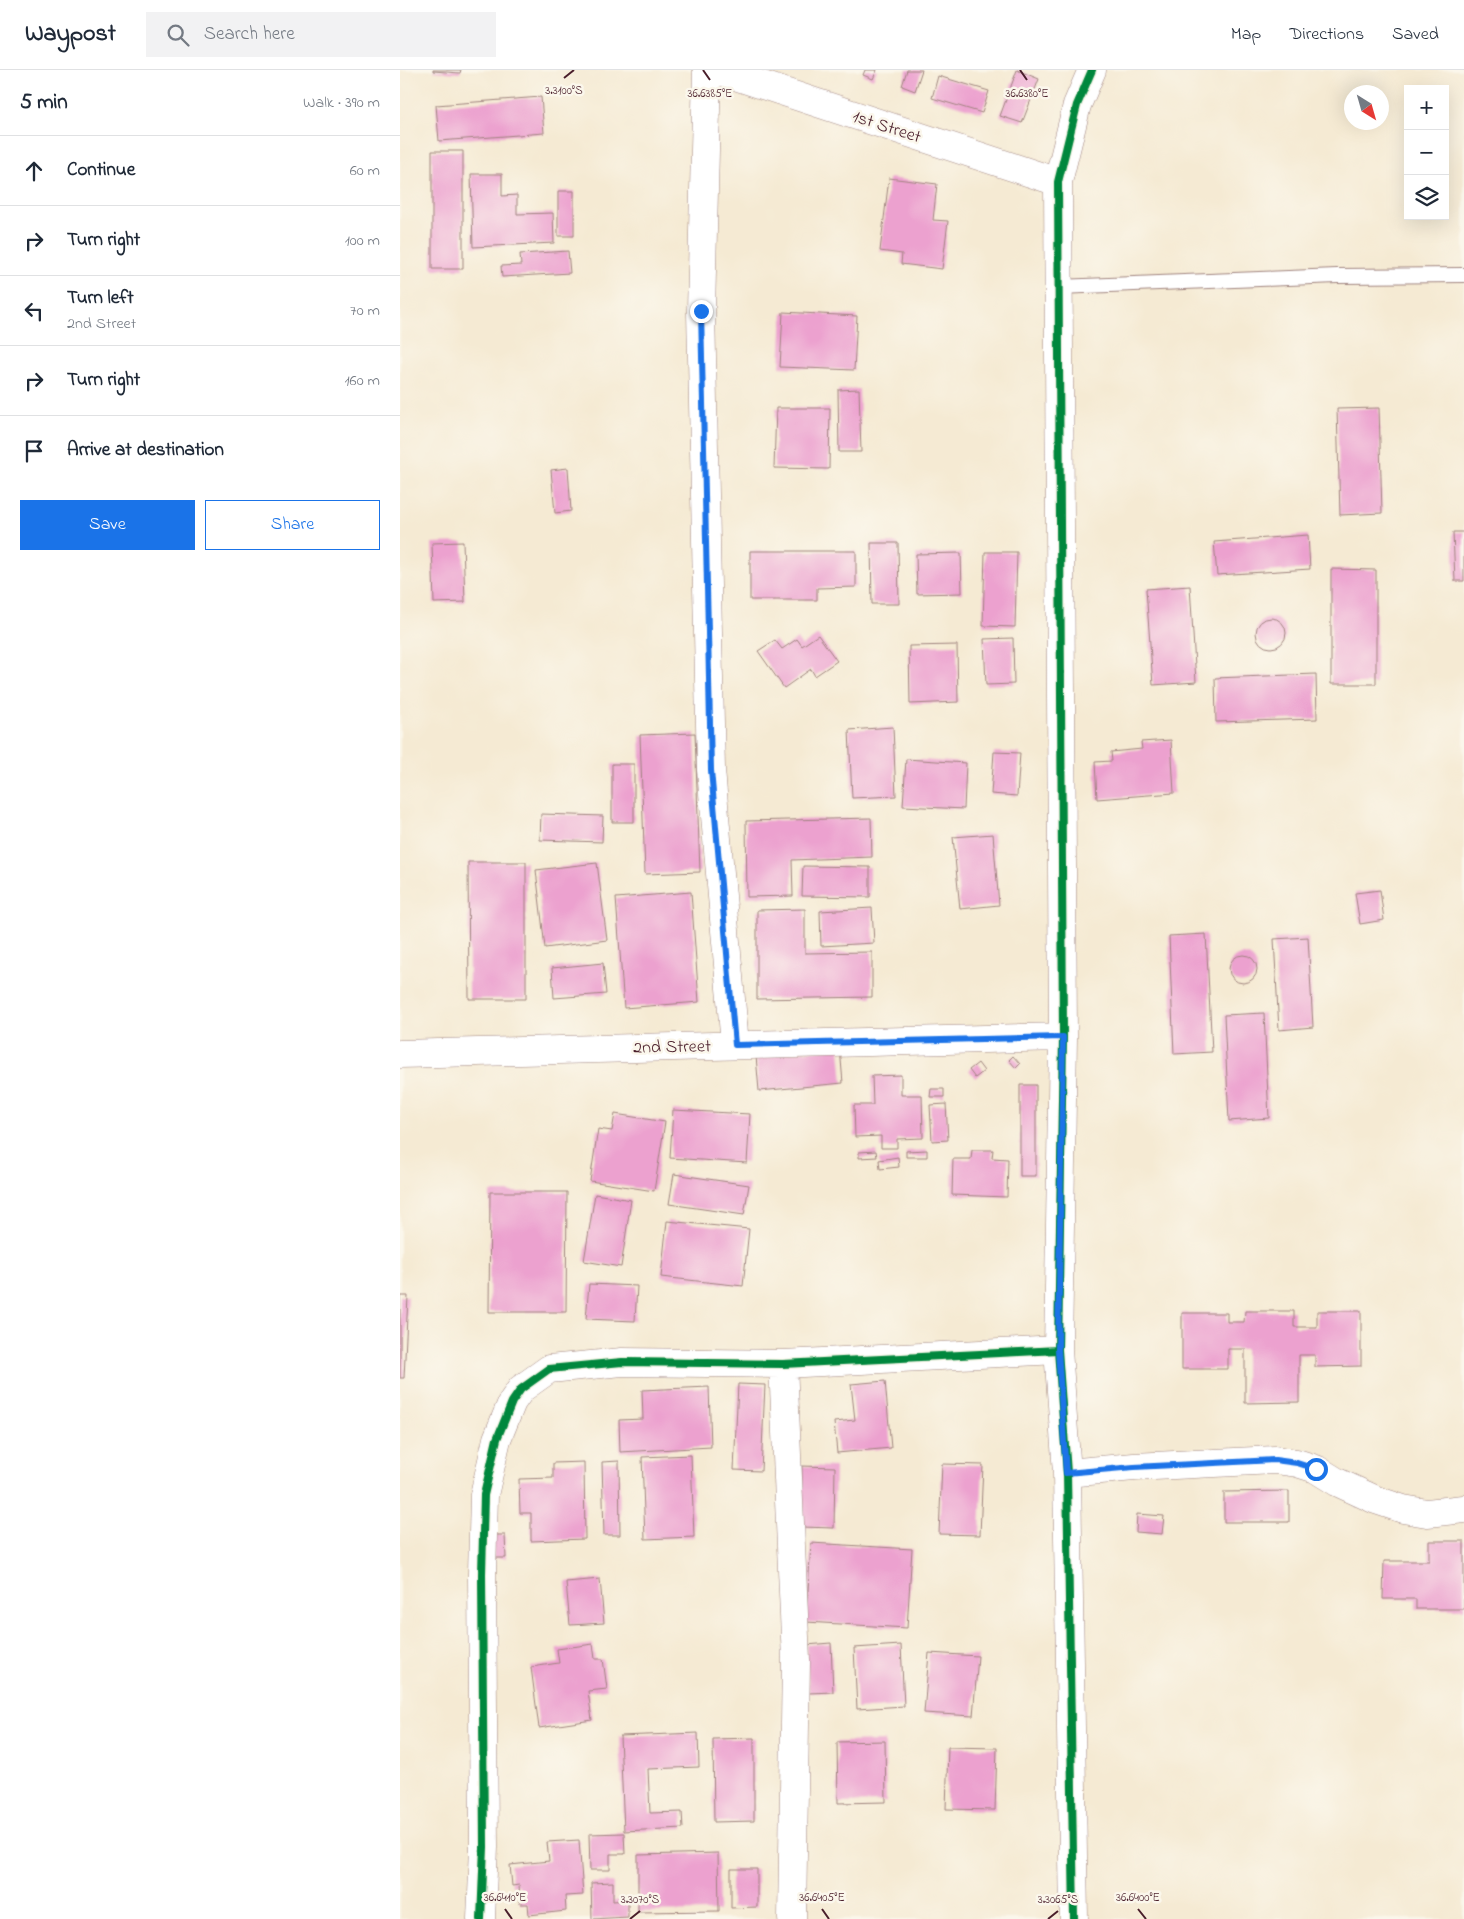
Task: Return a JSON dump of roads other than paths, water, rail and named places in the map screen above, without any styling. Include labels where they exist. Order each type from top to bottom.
[{"type":"street","points":[[707,70],[701,311],[711,770],[735,1045]]},
{"type":"street","name":"1st Street","points":[[716,70],[1058,182]]},
{"type":"street","points":[[1074,1919],[1066,1473],[1058,1350],[1063,1037],[1058,182],[1077,105],[1092,70]]},
{"type":"street","name":"2nd Street","points":[[400,1054],[1063,1037]]},
{"type":"street","points":[[481,1919],[484,1847],[482,1574],[484,1496],[497,1438],[512,1402],[521,1389],[549,1369],[622,1362],[783,1364],[1058,1350]]},
{"type":"street","points":[[783,1364],[796,1660],[792,1919]]},
{"type":"street","points":[[1066,1473],[1134,1467],[1275,1460],[1297,1463],[1316,1469],[1337,1482],[1376,1500],[1403,1509],[1427,1513],[1464,1509]]},
{"type":"lane","points":[[1059,286],[1337,276],[1464,275]]}]
